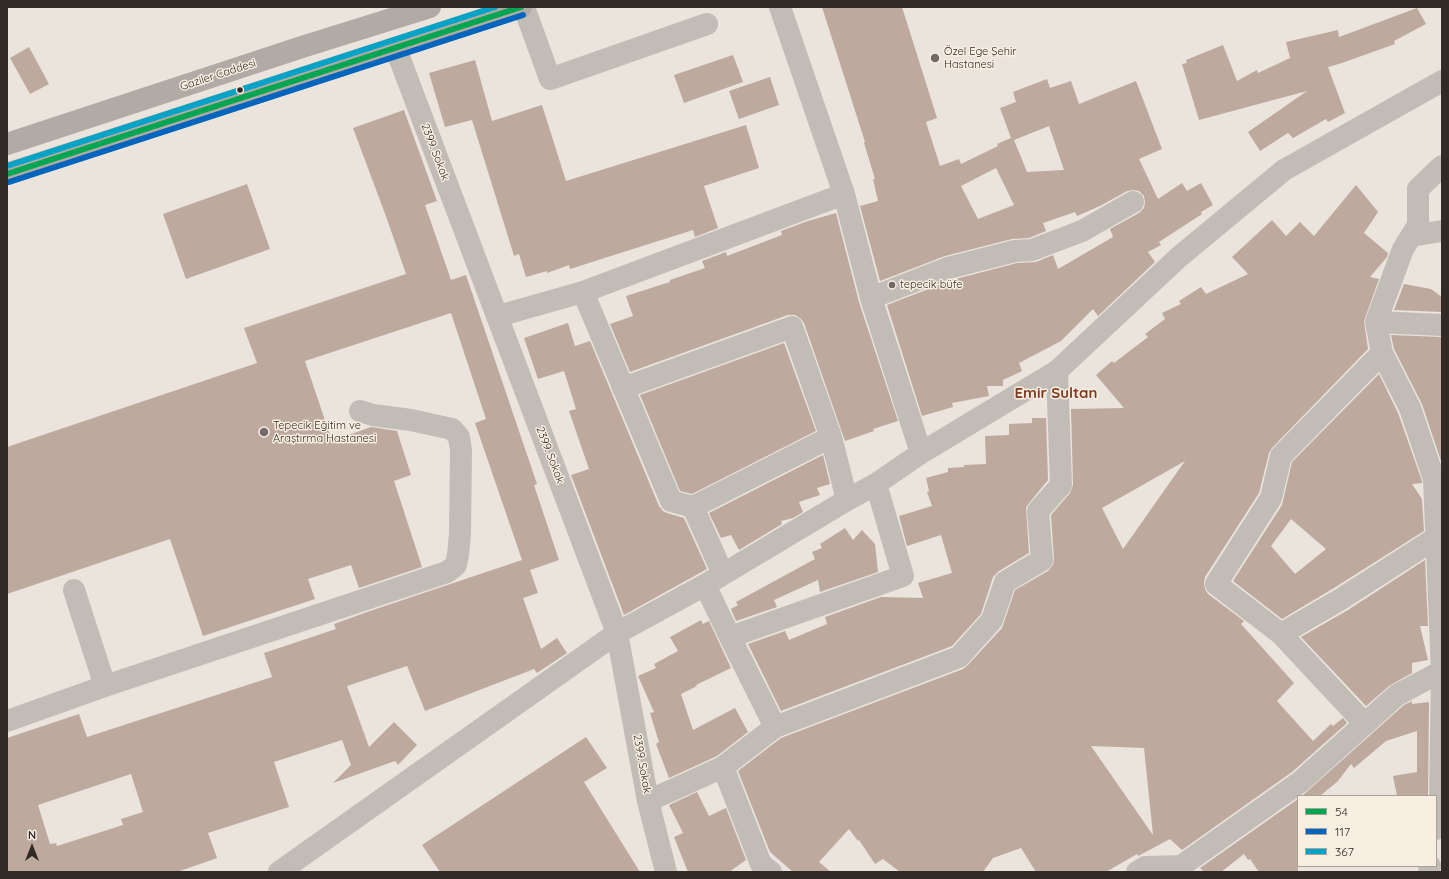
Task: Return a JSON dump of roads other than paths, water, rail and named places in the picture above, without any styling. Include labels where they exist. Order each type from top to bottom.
[{"type":"main road","name":"Gaziler Caddesi","points":[[7,144],[302,47],[430,7]]},
{"type":"main road","points":[[7,174],[396,49],[521,7]]},
{"type":"street","points":[[524,7],[550,79],[708,24]]},
{"type":"street","points":[[780,7],[844,194],[872,298],[921,453]]},
{"type":"street","name":"2399. Sokak","points":[[396,49],[618,633],[648,801],[666,872]]},
{"type":"street","points":[[279,872],[618,633],[705,585],[876,484],[921,453],[1057,371],[1179,257],[1284,170],[1442,81]]},
{"type":"street","points":[[1437,823],[1440,805],[1442,671],[1434,479],[1410,408],[1382,353],[1376,322],[1403,249],[1418,225],[1418,190],[1442,166]]},
{"type":"street","points":[[498,316],[583,292],[844,194]]},
{"type":"street","points":[[872,298],[948,268],[1015,251],[1032,250],[1082,231],[1133,202]]},
{"type":"street","points":[[1411,236],[1442,231]]},
{"type":"street","points":[[583,292],[671,501],[693,507],[831,437]]},
{"type":"street","points":[[1376,322],[1442,325]]},
{"type":"street","points":[[623,388],[792,327],[831,437],[847,500]]},
{"type":"street","points":[[1365,724],[1281,634],[1216,584],[1271,498],[1281,456],[1382,353]]},
{"type":"street","points":[[648,801],[723,766],[775,727],[959,658],[992,620],[1005,582],[1042,560],[1038,511],[1061,485],[1057,371]]},
{"type":"street","points":[[7,722],[105,686],[447,572],[456,565],[460,534],[461,450],[459,438],[452,429],[411,420],[373,415],[360,411]]},
{"type":"street","points":[[730,637],[903,576],[876,484]]},
{"type":"street","points":[[693,507],[723,574]]},
{"type":"street","points":[[1281,634],[1340,600],[1436,538]]},
{"type":"street","points":[[705,585],[775,727]]},
{"type":"street","points":[[74,590],[105,686]]},
{"type":"street","points":[[1137,872],[1145,867],[1182,869],[1300,782],[1397,696],[1442,671]]},
{"type":"street","points":[[723,766],[761,864],[771,872]]},
{"type":"place","name":"Özel Ege Şehir Hastanesi","points":[[935,58]]},
{"type":"place","name":"tepecik büfe","points":[[892,285]]},
{"type":"place","name":"Tepecik Eğitim ve Araştırma Hastanesi","points":[[264,432]]},
{"type":"district","name":"Emir Sultan","points":[[1056,393]]}]
